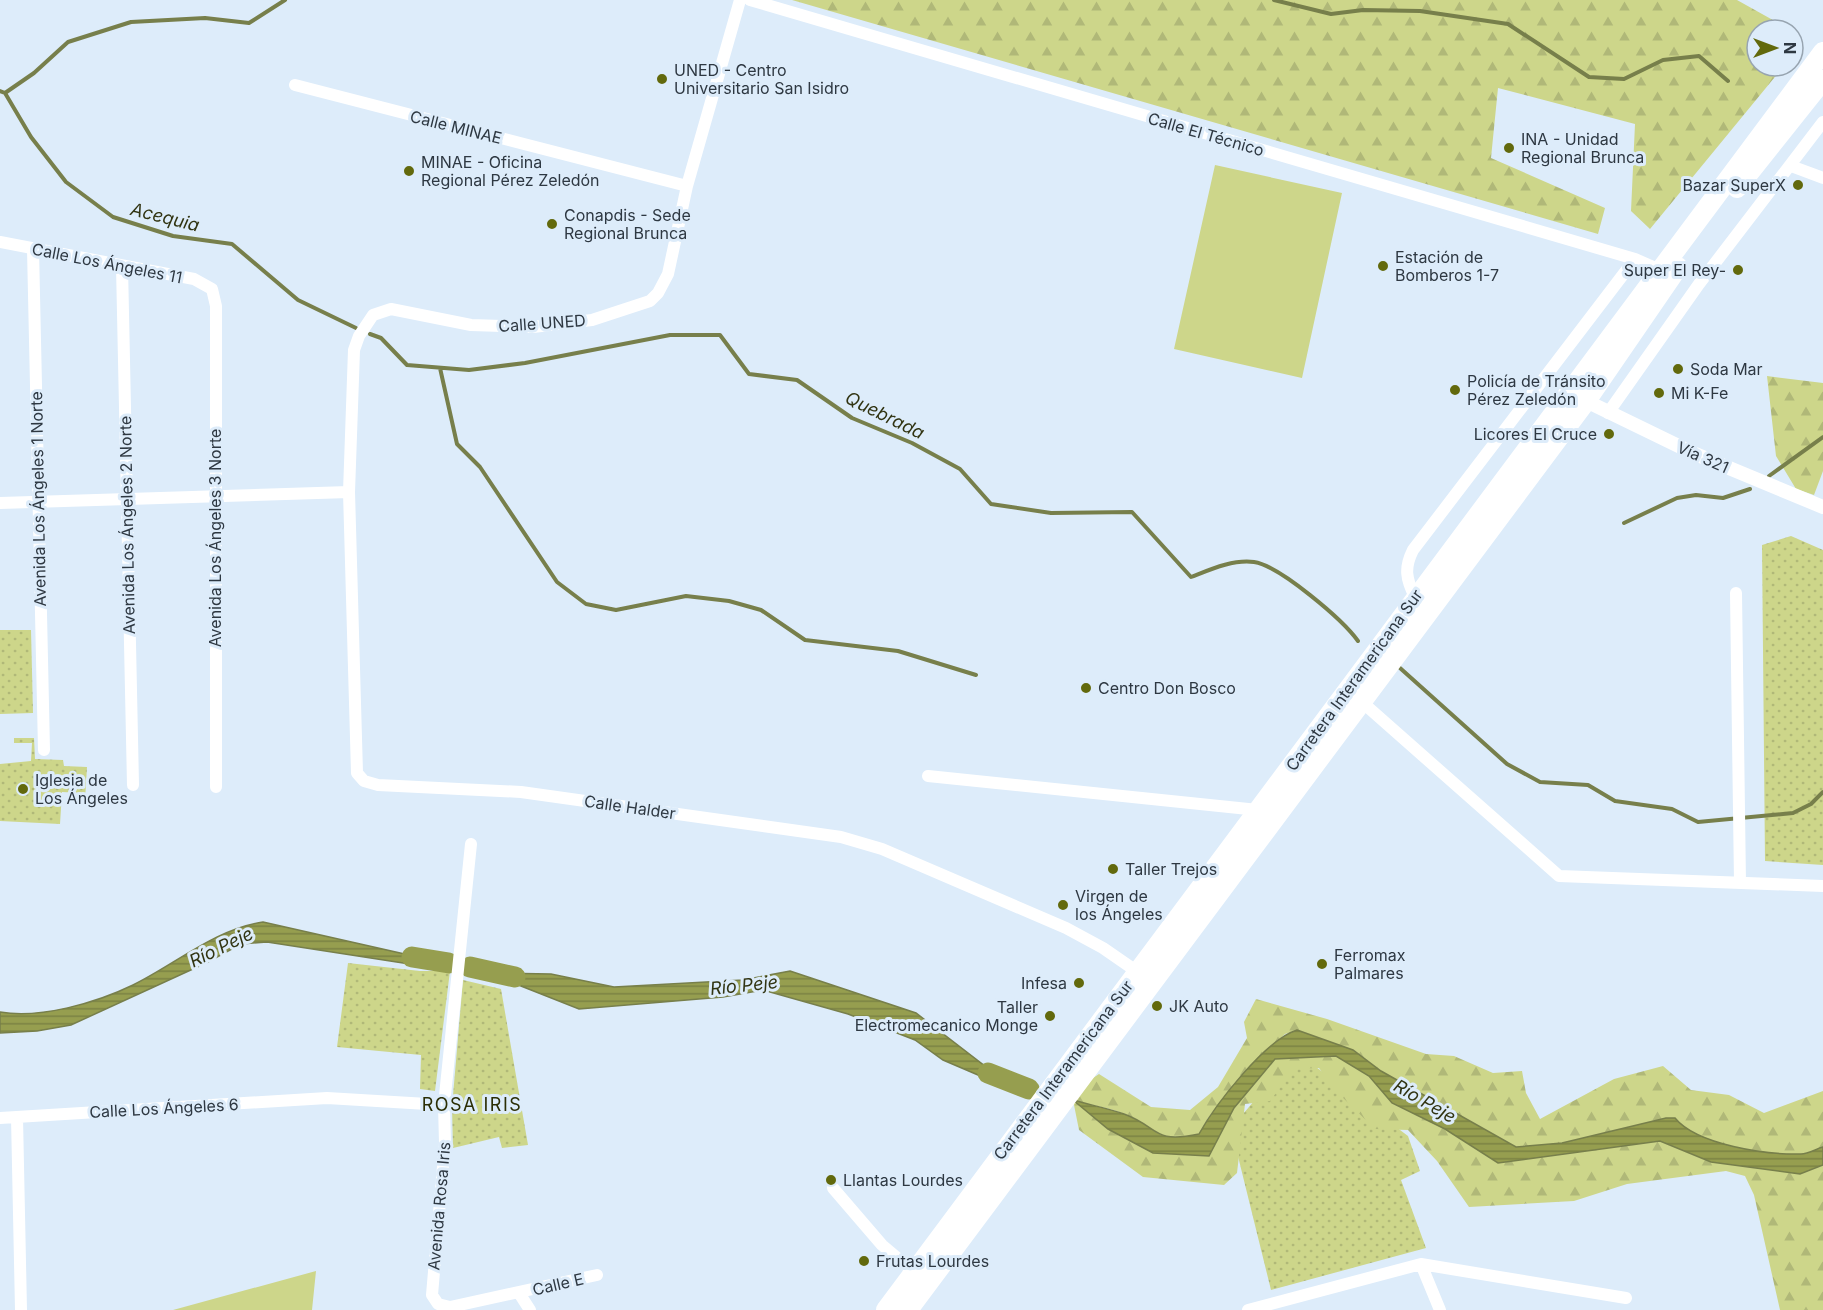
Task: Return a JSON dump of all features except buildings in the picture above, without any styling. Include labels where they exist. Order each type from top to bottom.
[{"type":"highway","name":"Carretera Interamericana Sur","points":[[908,1310],[1586,401],[1660,270],[1823,52]]},
{"type":"highway","name":"Carretera Interamericana Sur","points":[[886,1310],[1536,436],[1626,328],[1823,80]]},
{"type":"highway","points":[[1660,270],[1699,237]]},
{"type":"highway","points":[[1536,436],[1548,427],[1568,404],[1573,401],[1586,401]]},
{"type":"street","name":"Calle UNED","points":[[349,492],[354,350],[373,315],[391,309],[471,325],[505,328],[561,325],[592,320],[637,307],[658,293],[668,274],[687,186],[740,0]]},
{"type":"street","name":"Calle El Técnico","points":[[750,0],[1635,260],[1660,270]]},
{"type":"street","name":"Calle MINAE","points":[[295,85],[687,186]]},
{"type":"street","points":[[1608,413],[1699,284],[1823,122]]},
{"type":"street","points":[[1791,166],[1823,178]]},
{"type":"street","name":"Calle Los Ángeles 11","points":[[0,242],[194,279],[212,290]]},
{"type":"street","name":"Avenida Los Ángeles 1 Norte","points":[[33,249],[44,750]]},
{"type":"street","points":[[1415,597],[1407,582],[1406,571],[1413,550],[1635,260]]},
{"type":"street","name":"Avenida Los Ángeles 2 Norte","points":[[122,266],[133,784]]},
{"type":"street","name":"Avenida Los Ángeles 3 Norte","points":[[212,290],[216,306],[214,496],[216,787]]},
{"type":"street","name":"Vía 321","points":[[1586,401],[1693,453],[1823,507]]},
{"type":"street","points":[[0,503],[349,492]]},
{"type":"street","name":"Calle Halder","points":[[349,492],[357,773],[364,781],[378,785],[521,792],[842,837],[882,849],[1066,928],[1103,948],[1154,982]]},
{"type":"street","points":[[1736,593],[1740,883]]},
{"type":"street","points":[[1362,702],[1559,876],[1823,886]]},
{"type":"street","points":[[928,776],[1258,810]]},
{"type":"street","name":"Avenida Rosa Iris","points":[[471,844],[444,1105],[446,1143],[432,1295],[438,1304],[450,1307],[519,1293]]},
{"type":"street","name":"Calle Los Ángeles 6","points":[[0,1118],[327,1098],[444,1105]]},
{"type":"street","points":[[17,1117],[21,1310]]},
{"type":"street","points":[[833,1188],[882,1245],[914,1272]]},
{"type":"street","points":[[908,1310],[912,1288],[932,1262],[935,1243]]},
{"type":"street","points":[[1248,1310],[1421,1264],[1626,1298]]},
{"type":"street","points":[[1421,1264],[1440,1310]]},
{"type":"street","name":"Calle E","points":[[519,1293],[597,1275]]},
{"type":"street","points":[[519,1293],[530,1310]]},
{"type":"green space","name":"INA - Unidad Regional Brunca","points":[[792,0],[1737,0],[1769,18],[1745,18],[1745,78],[1774,78],[1650,229],[1631,211],[1635,124],[1498,88],[1491,158],[1605,208],[1598,234]]},
{"type":"green space","points":[[1215,165],[1342,193],[1302,378],[1174,349]]},
{"type":"green space","points":[[1767,376],[1823,383],[1823,471],[1814,495],[1796,489],[1776,456]]},
{"type":"green space","points":[[1791,536],[1823,550],[1823,865],[1765,861],[1762,545]]},
{"type":"green space","points":[[0,630],[31,630],[33,713],[0,714]]},
{"type":"green space","points":[[14,738],[34,738],[35,759],[63,760],[64,766],[87,767],[85,801],[80,801],[80,793],[62,792],[60,824],[0,821],[0,764],[31,761],[32,743],[14,743]]},
{"type":"green space","points":[[348,963],[420,971],[450,971],[435,1091],[420,1089],[421,1055],[337,1047]]},
{"type":"green space","points":[[463,980],[501,989],[528,1145],[502,1148],[499,1137],[453,1148],[452,1107]]},
{"type":"green space","points":[[1256,999],[1327,1019],[1426,1054],[1454,1056],[1493,1073],[1522,1071],[1526,1093],[1540,1119],[1614,1079],[1663,1066],[1691,1090],[1729,1095],[1764,1113],[1823,1091],[1823,1147],[1801,1154],[1786,1154],[1734,1147],[1699,1136],[1675,1118],[1666,1118],[1562,1143],[1516,1147],[1381,1071],[1353,1050],[1297,1030],[1285,1034],[1241,1076],[1208,1118],[1199,1134],[1165,1136],[1125,1114],[1075,1101],[1209,1156],[1234,1108],[1275,1059],[1337,1056],[1369,1076],[1392,1103],[1445,1129],[1498,1163],[1660,1141],[1711,1162],[1800,1174],[1823,1165],[1823,1310],[1780,1310],[1754,1195],[1745,1176],[1726,1171],[1627,1184],[1574,1201],[1469,1207],[1437,1161],[1408,1130],[1375,1129],[1336,1091],[1319,1068],[1294,1069],[1270,1101],[1245,1104],[1237,1173],[1224,1185],[1143,1177],[1079,1130],[1073,1100],[1084,1084],[1099,1074],[1151,1107],[1190,1110],[1218,1087],[1247,1038],[1244,1022]]},
{"type":"green space","points":[[1296,1052],[1408,1136],[1420,1171],[1401,1180],[1426,1248],[1271,1290],[1231,1128]]},
{"type":"green space","points":[[316,1271],[312,1310],[173,1310]]},
{"type":"water","points":[[263,922],[440,962],[416,965],[267,942],[241,944],[206,963],[71,1025],[37,1031],[0,1033],[0,1012],[16,1014],[50,1011],[102,998],[149,977],[212,939],[245,926]]},
{"type":"water","points":[[790,971],[916,1013],[985,1066],[1007,1072],[1015,1085],[999,1084],[943,1060],[915,1040],[848,1014],[763,990],[723,997],[579,1009],[488,973],[551,974],[614,987],[743,980]]},
{"type":"water","points":[[1297,1030],[1353,1050],[1381,1071],[1516,1147],[1562,1143],[1666,1118],[1675,1118],[1699,1135],[1716,1142],[1752,1150],[1801,1154],[1823,1147],[1823,1165],[1800,1174],[1711,1162],[1660,1141],[1498,1163],[1445,1129],[1392,1103],[1369,1076],[1336,1056],[1275,1059],[1234,1108],[1209,1156],[1153,1153],[1108,1129],[1073,1100],[1124,1114],[1164,1135],[1183,1137],[1199,1134],[1229,1091],[1256,1060],[1270,1046]]},
{"type":"waterway","name":"Quebrada","points":[[5,93],[34,73],[68,42],[131,22],[205,18],[249,23],[285,0]]},
{"type":"waterway","name":"Quebrada","points":[[1274,0],[1331,14],[1363,10],[1420,11],[1508,24],[1589,77],[1624,79],[1663,60],[1699,56],[1728,81]]},
{"type":"waterway","name":"Acequia","points":[[0,91],[5,93],[31,137],[66,182],[113,217],[173,236],[232,244],[298,300],[356,328]]},
{"type":"waterway","name":"Quebrada","points":[[370,334],[381,338],[407,365],[469,370],[525,363],[670,335],[720,335],[749,374],[797,380],[852,418],[912,443],[960,469],[991,504],[1051,513],[1132,512],[1191,577],[1238,562],[1254,562],[1265,566],[1310,595],[1339,620],[1358,641]]},
{"type":"waterway","name":"Quebrada","points":[[440,368],[457,444],[480,467],[557,582],[586,604],[616,610],[686,596],[729,601],[761,610],[805,640],[898,651],[976,675]]},
{"type":"waterway","points":[[1769,476],[1823,437]]},
{"type":"waterway","points":[[1624,523],[1677,498],[1696,495],[1723,498],[1750,489]]},
{"type":"waterway","points":[[1400,668],[1507,764],[1540,782],[1588,785],[1615,801],[1672,809],[1698,822],[1793,813],[1811,804],[1823,792]]},
{"type":"waterway","name":"Río Peje","points":[[412,957],[449,963]]},
{"type":"waterway","name":"Río Peje","points":[[470,967],[515,977]]},
{"type":"waterway","name":"Río Peje","points":[[988,1073],[1029,1089]]},
{"type":"place","name":"UNED - Centro Universitario San Isidro","points":[[662,79]]},
{"type":"place","name":"INA - Unidad Regional Brunca","points":[[1509,148]]},
{"type":"place","name":"MINAE - Oficina Regional Pérez Zeledón","points":[[409,171]]},
{"type":"place","name":"Bazar SuperX","points":[[1798,185]]},
{"type":"place","name":"Conapdis - Sede Regional Brunca","points":[[552,224]]},
{"type":"place","name":"Estación de Bomberos 1-7","points":[[1383,266]]},
{"type":"place","name":"Super El Rey-","points":[[1738,270]]},
{"type":"place","name":"Soda Mar","points":[[1678,369]]},
{"type":"place","name":"Policía de Tránsito Pérez Zeledón","points":[[1455,390]]},
{"type":"place","name":"Mi K-Fe","points":[[1659,393]]},
{"type":"place","name":"Licores El Cruce","points":[[1609,434]]},
{"type":"place","name":"Centro Don Bosco","points":[[1086,688]]},
{"type":"place","name":"Iglesia de Los Ángeles","points":[[23,789]]},
{"type":"place","name":"Taller Trejos","points":[[1113,869]]},
{"type":"place","name":"Virgen de los Ángeles","points":[[1063,905]]},
{"type":"place","name":"Ferromax Palmares","points":[[1322,964]]},
{"type":"place","name":"Infesa","points":[[1079,983]]},
{"type":"place","name":"JK Auto","points":[[1157,1006]]},
{"type":"place","name":"Taller Electromecanico Monge","points":[[1050,1016]]},
{"type":"place","name":"Llantas Lourdes","points":[[831,1180]]},
{"type":"place","name":"Frutas Lourdes","points":[[864,1261]]},
{"type":"district","name":"ROSA IRIS","points":[[472,1104]]}]
